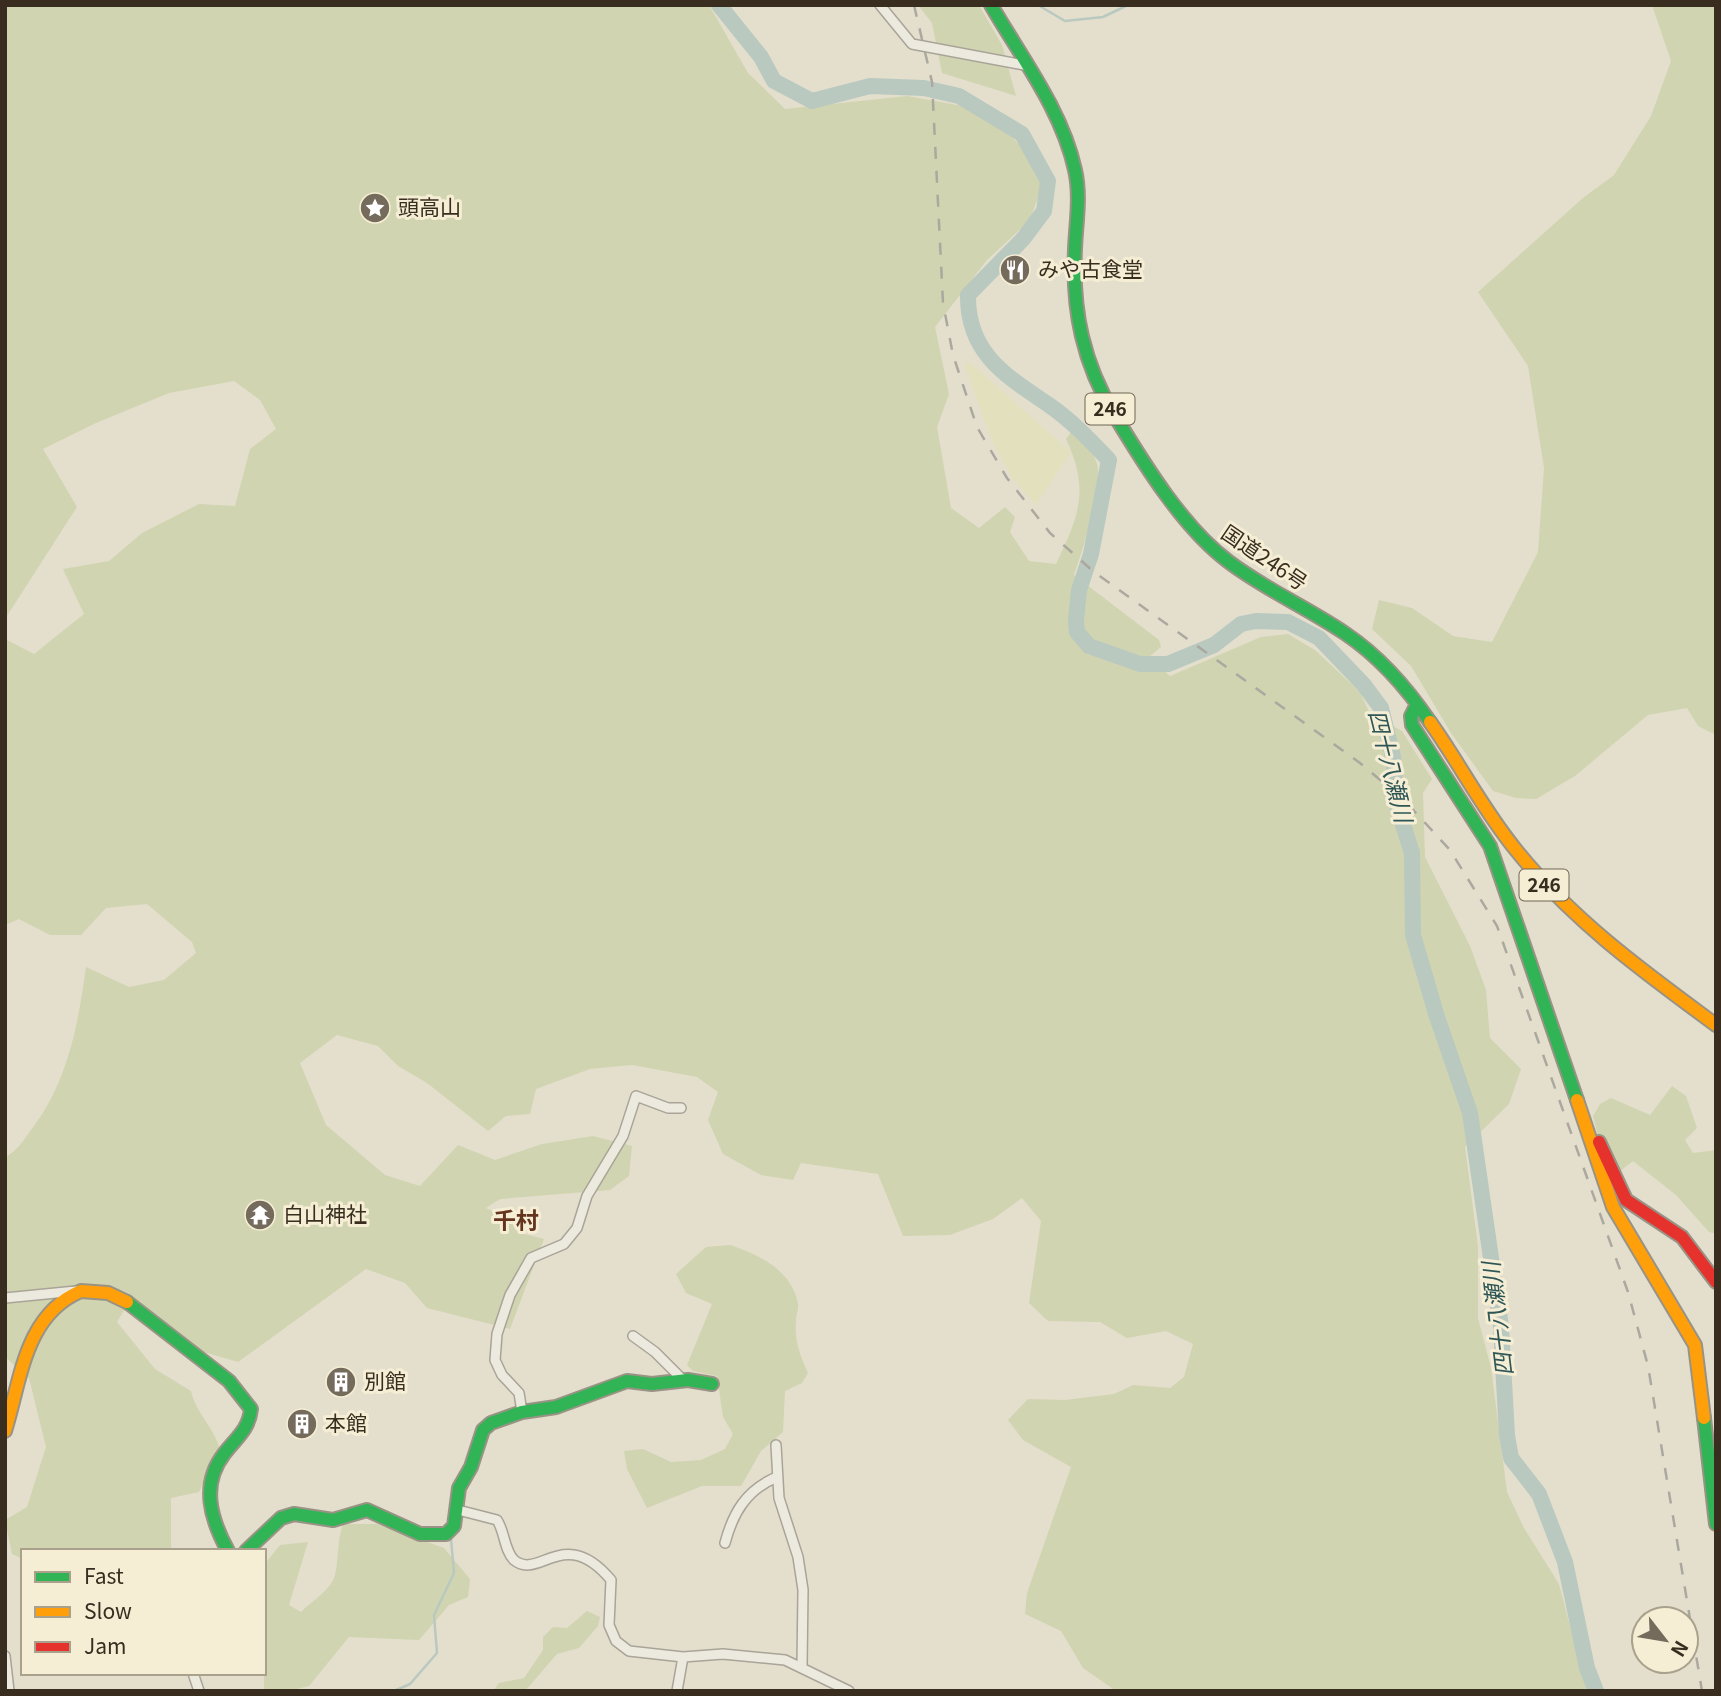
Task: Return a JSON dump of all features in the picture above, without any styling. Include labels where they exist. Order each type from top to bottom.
[{"type":"main road","name":"国道246号","points":[[990,5],[1064,132],[1076,169],[1079,206],[1074,288],[1076,315],[1088,366],[1110,408],[1205,541],[1226,560],[1357,641],[1386,667],[1417,704],[1511,844],[1560,902],[1600,938],[1716,1024]]},
{"type":"main road","points":[[1417,704],[1411,716],[1412,725],[1490,846],[1623,1227],[1695,1345],[1716,1524]]},
{"type":"main road","points":[[1583,1118],[1592,1126],[1626,1200],[1682,1237],[1716,1282]]},
{"type":"main road","points":[[5,1431],[18,1378],[32,1339],[62,1301],[82,1291],[104,1293],[156,1320],[192,1355],[230,1379],[245,1394],[251,1417],[245,1431],[212,1473],[208,1489],[216,1526],[227,1549]]},
{"type":"main road","points":[[248,1549],[288,1514],[333,1520],[368,1510],[420,1534],[435,1536],[450,1532],[458,1510],[459,1488],[471,1467],[483,1430],[491,1423],[522,1412],[556,1407],[627,1381],[652,1384],[684,1381],[712,1384]]},
{"type":"street","points":[[880,5],[912,44],[1024,65]]},
{"type":"street","points":[[522,1412],[519,1393],[498,1367],[494,1348],[510,1295],[525,1265],[531,1258],[564,1244],[572,1235],[587,1196],[623,1136],[636,1096],[668,1108],[681,1108]]},
{"type":"street","points":[[5,1298],[82,1291]]},
{"type":"street","points":[[633,1336],[656,1352],[684,1381]]},
{"type":"street","points":[[776,1445],[777,1477],[783,1517],[798,1557],[803,1590],[802,1666]]},
{"type":"street","points":[[725,1544],[731,1519],[740,1505],[762,1483],[777,1477]]},
{"type":"street","points":[[458,1510],[497,1520],[508,1551],[519,1563],[530,1566],[560,1555],[572,1554],[590,1559],[611,1580],[609,1625],[616,1642],[638,1653],[683,1657],[723,1654],[785,1660],[849,1691]]},
{"type":"street","points":[[5,1656],[9,1691]]},
{"type":"street","points":[[677,1691],[683,1657]]},
{"type":"shaded area","points":[[967,360],[1071,452],[1036,505],[1012,478],[992,440],[965,367]]},
{"type":"green space","points":[[5,5],[709,5],[748,73],[785,109],[907,96],[963,106],[1002,126],[1037,164],[1042,186],[1030,220],[987,260],[935,327],[949,394],[937,427],[951,508],[979,528],[1005,507],[1015,517],[1010,532],[1029,561],[1056,564],[1071,531],[1079,503],[1078,473],[1066,439],[1072,431],[1092,452],[1098,471],[1095,501],[1074,575],[1159,640],[1161,647],[1149,657],[1170,676],[1261,637],[1288,634],[1315,650],[1360,692],[1370,714],[1402,731],[1432,779],[1423,793],[1425,857],[1470,946],[1486,990],[1490,1038],[1521,1069],[1509,1104],[1465,1147],[1478,1246],[1478,1318],[1491,1368],[1507,1492],[1524,1528],[1559,1584],[1587,1691],[1116,1691],[1083,1668],[1061,1631],[1025,1614],[1027,1593],[1071,1467],[1023,1440],[1008,1420],[1028,1399],[1065,1400],[1114,1394],[1133,1385],[1170,1388],[1184,1377],[1193,1344],[1166,1331],[1127,1338],[1100,1322],[1048,1321],[1029,1303],[1041,1221],[1022,1198],[993,1219],[950,1235],[903,1236],[878,1174],[801,1163],[793,1180],[761,1175],[723,1154],[708,1120],[718,1092],[697,1077],[632,1065],[590,1069],[536,1089],[530,1114],[506,1116],[488,1131],[427,1083],[398,1066],[378,1046],[337,1035],[300,1063],[326,1125],[385,1175],[420,1186],[458,1145],[495,1160],[542,1144],[593,1136],[632,1146],[629,1176],[610,1190],[500,1199],[486,1208],[514,1221],[521,1233],[544,1239],[510,1329],[427,1308],[405,1283],[366,1269],[238,1362],[197,1350],[129,1302],[117,1322],[155,1369],[191,1391],[220,1449],[199,1492],[171,1498],[171,1549],[21,1549],[21,1558],[12,1554],[5,1520],[27,1507],[46,1447],[29,1378],[5,1357],[5,1157],[20,1145],[44,1112],[63,1073],[75,1031],[86,967],[129,987],[164,980],[196,953],[192,942],[147,904],[106,908],[81,935],[50,935],[19,919],[5,925],[5,639],[34,654],[84,614],[63,569],[109,561],[142,533],[199,504],[235,506],[250,449],[276,429],[260,400],[234,381],[169,393],[96,423],[43,449],[77,507],[5,619]]},
{"type":"green space","points":[[918,5],[979,5],[1002,45],[1016,96],[942,73],[932,23]]},
{"type":"green space","points":[[1652,5],[1716,5],[1716,735],[1698,726],[1687,708],[1648,715],[1575,776],[1536,799],[1516,798],[1493,791],[1451,733],[1411,666],[1372,629],[1379,600],[1412,608],[1453,636],[1492,642],[1538,552],[1544,468],[1528,366],[1478,292],[1583,198],[1614,175],[1651,116],[1671,61]]},
{"type":"green space","points":[[1672,1086],[1686,1096],[1697,1128],[1685,1140],[1693,1153],[1716,1150],[1716,1234],[1709,1232],[1676,1195],[1633,1161],[1609,1180],[1593,1116],[1600,1104],[1611,1098],[1650,1115]]},
{"type":"green space","points":[[730,1245],[752,1253],[772,1265],[789,1282],[798,1304],[797,1341],[808,1373],[802,1383],[785,1391],[783,1432],[761,1451],[741,1486],[702,1486],[647,1508],[627,1469],[624,1451],[643,1449],[671,1462],[701,1460],[725,1449],[733,1434],[723,1417],[717,1376],[693,1371],[687,1365],[712,1304],[686,1293],[676,1274],[706,1247]]},
{"type":"green space","points":[[343,1524],[377,1524],[444,1548],[470,1579],[468,1597],[449,1605],[419,1640],[349,1637],[309,1686],[289,1691],[264,1691],[266,1562],[280,1545],[308,1542],[289,1605],[301,1612],[333,1580]]},
{"type":"green space","points":[[587,1611],[600,1617],[598,1626],[579,1648],[557,1654],[525,1691],[493,1691],[499,1683],[524,1678],[543,1650],[543,1637],[553,1627],[567,1628]]},
{"type":"waterway","name":"四十八瀬川","points":[[719,5],[761,57],[774,81],[812,101],[870,86],[924,88],[959,96],[1022,134],[1048,181],[1044,211],[1023,239],[968,295],[969,315],[974,333],[992,361],[1018,384],[1065,418],[1109,460],[1091,554],[1079,590],[1077,632],[1089,646],[1140,664],[1168,664],[1214,645],[1241,624],[1256,621],[1288,622],[1319,638],[1364,685],[1381,708],[1393,757],[1398,809],[1412,853],[1413,935],[1437,1017],[1470,1113],[1501,1327],[1507,1435],[1511,1458],[1539,1494],[1565,1562],[1587,1668],[1596,1691]]},
{"type":"waterway","points":[[1038,5],[1065,21],[1103,17],[1128,5]]},
{"type":"waterway","points":[[394,1691],[410,1684],[437,1653],[434,1615],[454,1573],[451,1539]]},
{"type":"waterway","points":[[352,1691],[364,1691]]},
{"type":"railway","points":[[914,5],[932,82],[943,303],[953,355],[977,427],[1007,478],[1050,533],[1094,572],[1360,763],[1404,800],[1450,850],[1497,926],[1628,1292],[1648,1366],[1702,1691]]},
{"type":"traffic: fast","points":[[991,5],[1051,105],[1069,148],[1078,190],[1075,294],[1082,336],[1095,376],[1126,435],[1166,495],[1212,548],[1243,572],[1358,643],[1392,674],[1430,722]]},
{"type":"traffic: fast","points":[[1417,704],[1411,716],[1412,725],[1490,846],[1577,1100]]},
{"type":"traffic: fast","points":[[127,1302],[229,1381],[251,1409],[244,1429],[224,1454],[212,1478],[210,1490],[213,1515],[227,1549]]},
{"type":"traffic: fast","points":[[248,1549],[281,1518],[294,1514],[333,1520],[367,1510],[420,1534],[446,1534],[454,1526],[459,1488],[471,1467],[483,1430],[491,1423],[522,1412],[556,1407],[627,1381],[652,1384],[688,1380],[712,1384]]},
{"type":"traffic: fast","points":[[1704,1418],[1716,1524]]},
{"type":"traffic: slow","points":[[1430,722],[1493,819],[1538,875],[1610,944],[1716,1025]]},
{"type":"traffic: slow","points":[[1577,1100],[1613,1207],[1695,1345],[1704,1418]]},
{"type":"traffic: slow","points":[[5,1431],[28,1351],[47,1316],[62,1302],[81,1291],[108,1293],[127,1302]]},
{"type":"traffic: jam","points":[[1599,1142],[1626,1200],[1682,1237],[1716,1282]]},
{"type":"place","name":"頭高山","points":[[375,208]]},
{"type":"place","name":"みや古食堂","points":[[1015,270]]},
{"type":"place","name":"白山神社","points":[[260,1215]]},
{"type":"place","name":"別館","points":[[341,1382]]},
{"type":"place","name":"本館","points":[[302,1424]]},
{"type":"district","name":"千村","points":[[516,1221]]}]
